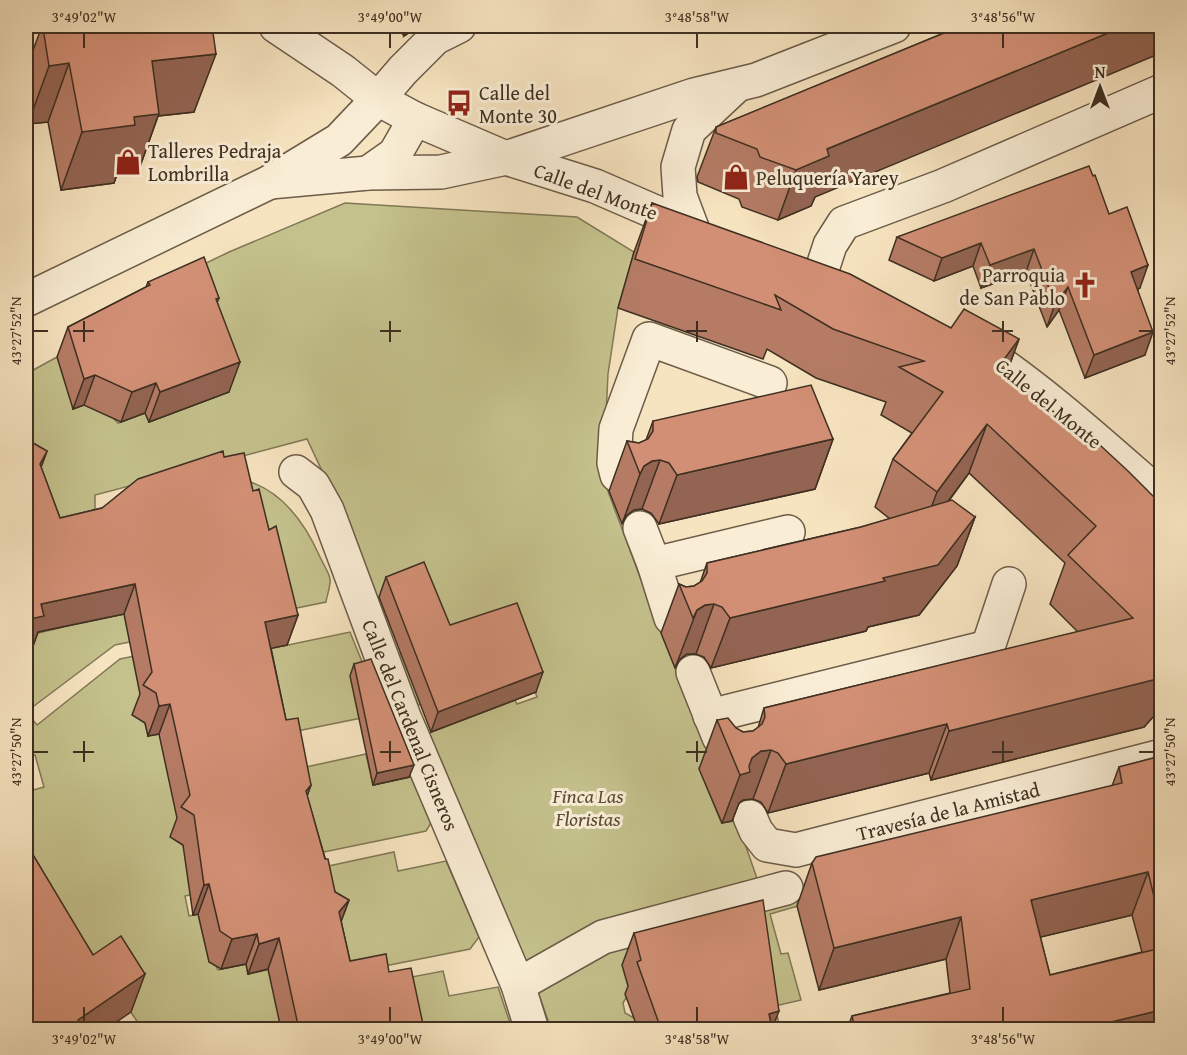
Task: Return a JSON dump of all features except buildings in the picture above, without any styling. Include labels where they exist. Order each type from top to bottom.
[{"type":"street","name":"Calle del Monte","points":[[276,26],[343,71],[378,99],[415,119],[506,158],[595,186],[706,234],[680,196],[678,167],[689,130],[736,86]]},
{"type":"street","points":[[26,300],[270,182],[339,140],[435,38],[459,26]]},
{"type":"street","points":[[270,182],[368,173],[441,172],[506,158],[694,95],[736,86],[894,26]]},
{"type":"street","points":[[818,282],[830,244],[844,223],[943,186],[1161,91]]},
{"type":"street","points":[[368,173],[396,154],[415,119]]},
{"type":"street","points":[[788,269],[850,292]]},
{"type":"street","name":"Calle del Monte","points":[[942,328],[962,337],[1013,370],[1076,421],[1161,497]]},
{"type":"street","points":[[617,476],[614,463],[616,429],[649,339],[771,383]]},
{"type":"street","name":"Calle del Cardenal Cisneros","points":[[296,472],[313,485],[327,510],[404,717],[519,985],[532,1029]]},
{"type":"street","points":[[640,528],[671,618]]},
{"type":"street","points":[[654,564],[788,531]]},
{"type":"street","points":[[710,716],[988,647],[1009,584]]},
{"type":"street","points":[[693,672],[729,762]]},
{"type":"street","name":"Travesía de la Amistad","points":[[750,817],[756,831],[767,845],[796,850],[1161,756]]},
{"type":"street","points":[[519,985],[603,937],[786,888]]},
{"type":"green space","name":"Finca Las Floristas","points":[[345,203],[577,217],[634,252],[618,308],[608,374],[603,478],[656,620],[713,762],[699,768],[721,822],[736,818],[760,887],[529,968],[429,733],[515,700],[517,704],[537,697],[510,624],[458,690],[418,705],[398,655],[439,638],[416,582],[376,598],[346,522],[307,439],[95,495],[95,509],[91,516],[26,539],[26,374],[57,357],[169,281],[229,252]],"holes":[[[228,392],[149,422],[145,413],[118,423],[105,409]]]},
{"type":"green space","points":[[244,480],[270,491],[299,520],[314,544],[329,576],[330,584],[326,602],[115,645],[26,712],[26,648],[33,646],[30,635],[63,627]]},
{"type":"green space","points":[[350,632],[378,701],[376,715],[209,749],[175,840],[183,845],[184,849],[306,767],[366,754],[373,785],[411,777],[431,823],[426,831],[246,868],[249,883],[185,896],[189,916],[205,913],[209,961],[218,970],[246,964],[248,974],[331,956],[277,877],[394,852],[398,871],[446,861],[479,937],[470,949],[279,987],[281,1029],[175,1030],[171,1025],[156,1029],[142,1029],[26,852],[26,792],[44,787],[35,755],[26,756],[26,712],[37,725],[120,659],[188,645],[145,723],[148,736],[253,646],[288,645]]},
{"type":"green space","points":[[795,894],[798,906],[770,914],[781,954],[788,953],[801,1000],[775,1006],[780,1029],[676,1029],[679,951]]},
{"type":"green space","points":[[645,936],[629,993],[623,1003],[625,1013],[634,1018],[675,1029],[551,1029],[536,986]]},
{"type":"green space","points":[[443,971],[449,996],[498,987],[512,1029],[406,1029],[375,984]]},
{"type":"place","name":"Calle del Monte 30","points":[[459,103]]},
{"type":"place","name":"Talleres Pedraja Lombrilla","points":[[128,162]]},
{"type":"place","name":"Peluquería Yarey","points":[[736,177]]},
{"type":"place","name":"Parroquia de San Pablo","points":[[1085,285]]}]
